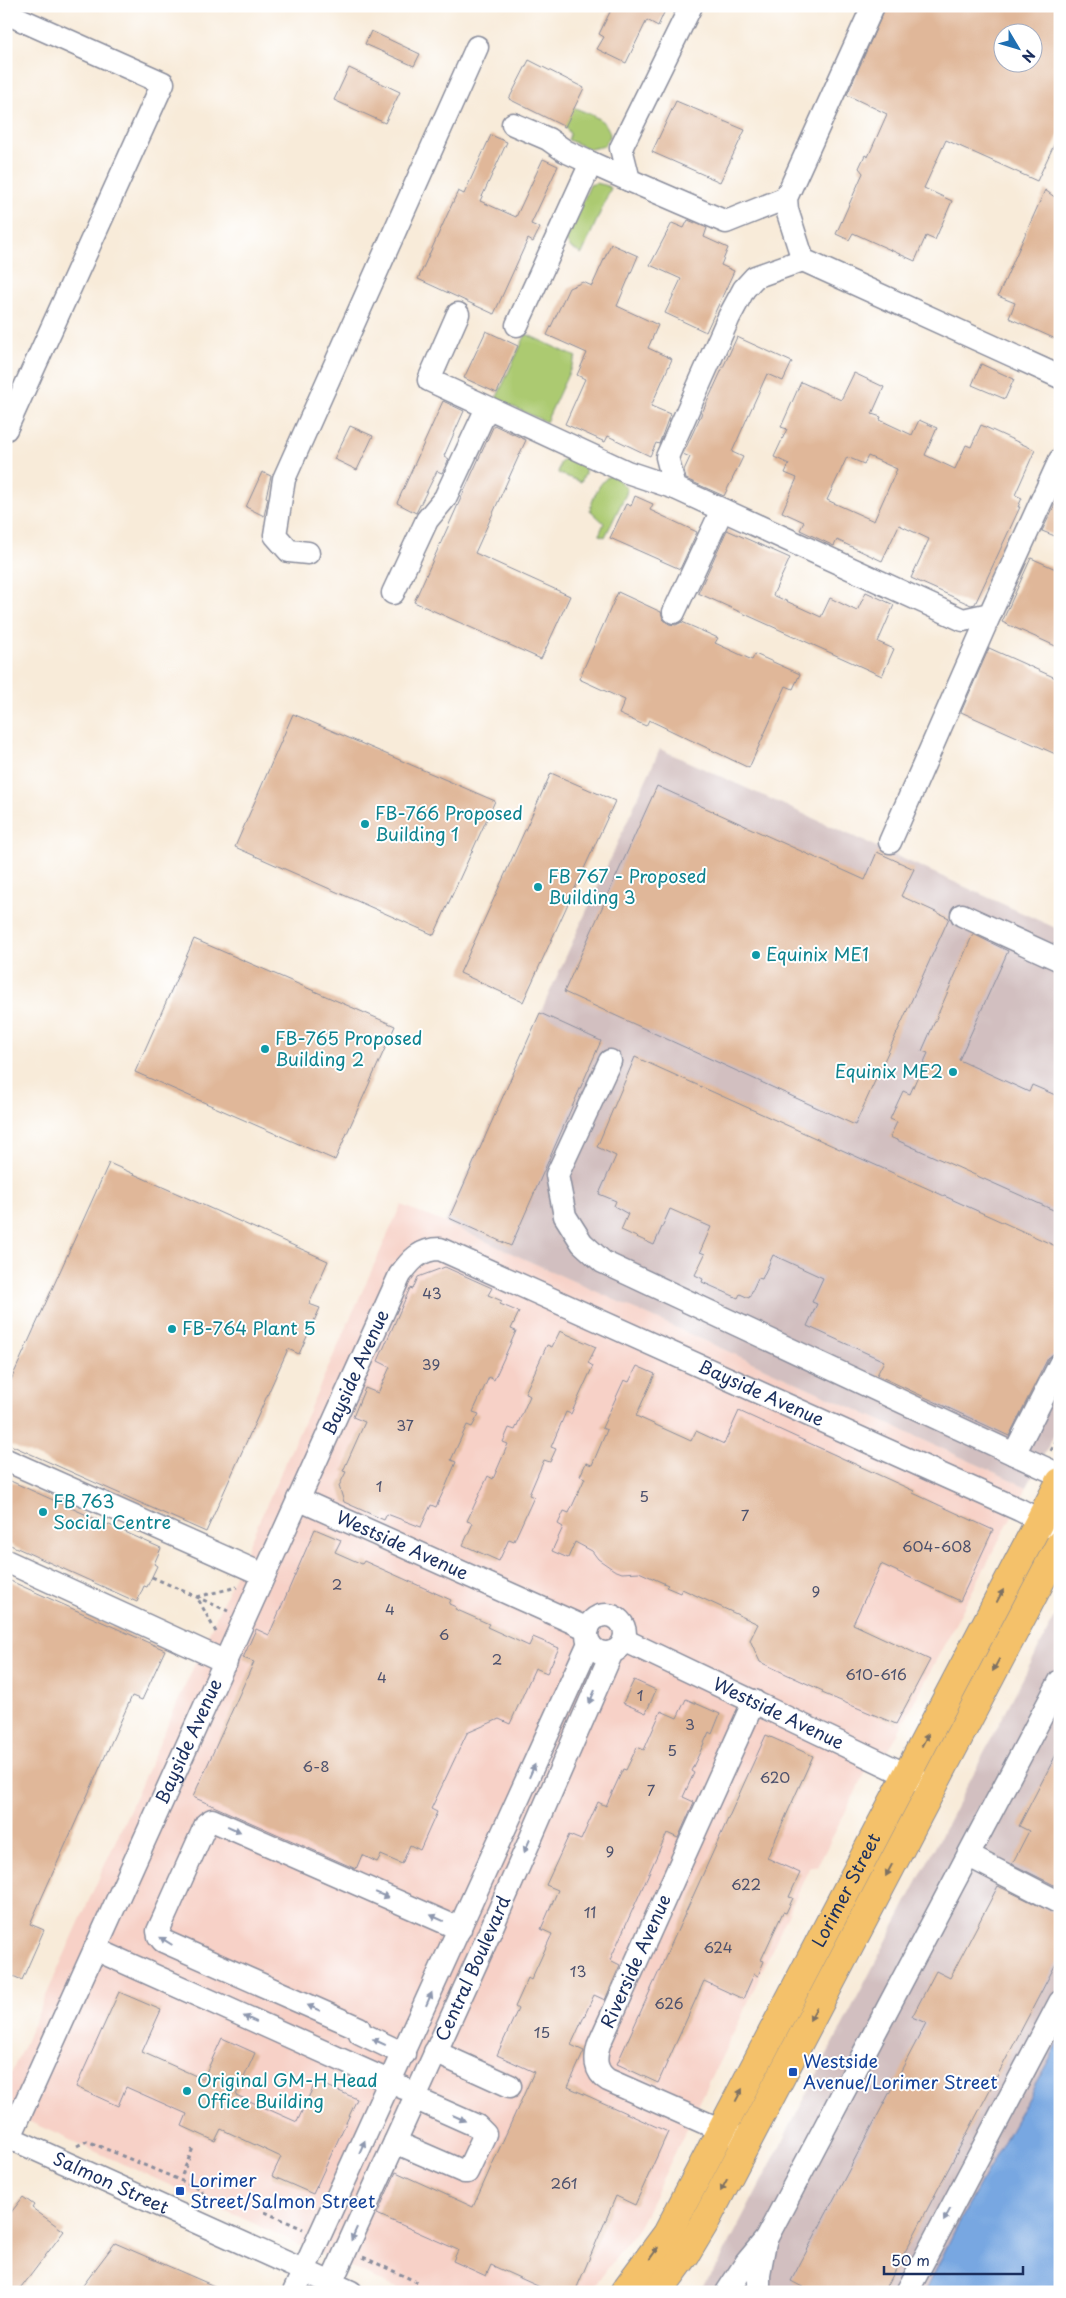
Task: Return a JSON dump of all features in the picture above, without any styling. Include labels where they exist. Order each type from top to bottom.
[{"type":"main road","name":"Lorimer Street","points":[[624,2292],[664,2238],[907,1774],[1050,1526],[1060,1482]]},
{"type":"main road","name":"Lorimer Street","points":[[658,2292],[694,2240],[747,2142],[1060,1544]]},
{"type":"street","points":[[629,180],[621,148],[691,6]]},
{"type":"street","points":[[803,260],[787,210],[786,198],[873,6]]},
{"type":"street","points":[[6,13],[163,83],[6,429]]},
{"type":"street","points":[[308,553],[289,551],[275,534],[284,480],[477,47]]},
{"type":"street","points":[[513,124],[548,139],[565,151],[590,163],[726,222],[786,198]]},
{"type":"street","points":[[517,325],[590,163]]},
{"type":"street","points":[[675,488],[667,457],[729,317],[744,289],[755,277],[803,260],[1060,377]]},
{"type":"street","points":[[458,314],[429,380],[627,472],[675,488],[963,620],[990,614]]},
{"type":"street","points":[[393,592],[427,520],[445,498],[487,408]]},
{"type":"street","points":[[890,842],[1060,460]]},
{"type":"street","points":[[674,612],[722,510]]},
{"type":"street","points":[[962,915],[1060,960]]},
{"type":"street","points":[[610,1061],[557,1175],[565,1216],[582,1243],[603,1262],[1060,1475]]},
{"type":"street","name":"Bayside Avenue","points":[[8,2136],[95,1949],[400,1275],[420,1253],[428,1249],[440,1249],[1050,1526]]},
{"type":"street","points":[[1014,1454],[1060,1364]]},
{"type":"street","points":[[6,1460],[263,1578]]},
{"type":"street","name":"Westside Avenue","points":[[298,1499],[588,1636]]},
{"type":"street","points":[[6,1561],[227,1658]]},
{"type":"street","points":[[608,1615],[620,1621],[625,1633],[618,1646],[596,1651],[588,1636],[596,1618],[608,1615]]},
{"type":"street","name":"Central Boulevard","points":[[294,2292],[520,1796],[588,1636]]},
{"type":"street","name":"Westside Avenue","points":[[618,1646],[754,1701],[932,1787]]},
{"type":"street","name":"Central Boulevard","points":[[341,2287],[395,2142],[618,1646]]},
{"type":"street","points":[[748,2292],[764,2249],[1060,1680]]},
{"type":"street","name":"Riverside Avenue","points":[[747,2142],[608,2080],[598,2071],[596,2052],[754,1701]]},
{"type":"street","points":[[520,1796],[544,1808]]},
{"type":"street","points":[[404,2054],[360,2034],[358,2028],[163,1941],[158,1932],[206,1824],[212,1820],[413,1908],[458,1933],[482,1950]]},
{"type":"street","points":[[969,1856],[1060,1903]]},
{"type":"street","points":[[95,1949],[391,2081],[415,2096],[477,2126],[485,2134],[467,2172],[395,2142]]},
{"type":"street","points":[[907,2292],[1060,2002]]},
{"type":"street","points":[[435,2052],[510,2086]]},
{"type":"street","name":"Salmon Street","points":[[8,2136],[341,2287]]},
{"type":"street","points":[[727,2292],[746,2262],[764,2249]]},
{"type":"street","points":[[759,2292],[758,2282],[764,2249]]},
{"type":"path","points":[[152,1577],[245,1619]]},
{"type":"path","points":[[197,1597],[263,1578]]},
{"type":"path","points":[[197,1597],[227,1658]]},
{"type":"path","points":[[54,2157],[87,2141],[201,2189],[216,2230]]},
{"type":"path","points":[[182,2175],[193,2148]]},
{"type":"shaded area","points":[[660,749],[1060,930],[1060,1424],[1027,1487],[445,1223]]},
{"type":"shaded area","points":[[401,1205],[445,1223],[1027,1487],[889,1750],[869,1766],[817,1867],[810,1866],[744,2011],[639,2227],[590,2292],[405,2292],[6,2111],[6,2085]]},
{"type":"shaded area","points":[[1060,1607],[1060,2040],[928,2292],[698,2292],[718,2265]]},
{"type":"green space","points":[[571,106],[601,120],[609,130],[610,136],[604,146],[590,149],[568,140],[570,134],[563,123]]},
{"type":"green space","points":[[596,183],[611,188],[582,254],[571,248],[566,241],[590,185]]},
{"type":"green space","points":[[526,334],[576,357],[546,422],[496,399]]},
{"type":"green space","points":[[567,456],[585,463],[585,473],[581,482],[558,473],[560,463]]},
{"type":"green space","points":[[613,474],[627,489],[605,537],[599,535],[604,523],[590,510],[595,494],[601,484],[608,476]]},
{"type":"water","points":[[1060,2040],[1060,2292],[925,2292],[955,2230]]},
{"type":"building","points":[[613,6],[667,6],[658,26],[647,20],[626,63],[597,49],[604,37],[599,34]]},
{"type":"building","points":[[886,6],[1060,6],[1060,132],[1037,181],[946,140],[924,188],[952,201],[935,240],[926,236],[915,261],[853,233],[849,240],[836,234],[863,173],[859,168],[865,155],[868,157],[887,114],[847,95]]},
{"type":"building","points":[[371,31],[420,54],[414,66],[365,44]]},
{"type":"building","points":[[529,60],[584,88],[565,127],[509,99]]},
{"type":"building","points":[[349,68],[400,92],[385,123],[334,100]]},
{"type":"building","points":[[676,101],[745,130],[720,182],[652,152]]},
{"type":"building","points":[[491,135],[507,142],[480,201],[516,217],[543,159],[558,166],[531,224],[540,228],[533,242],[528,239],[494,314],[418,279],[458,191],[464,194]]},
{"type":"building","points":[[1045,190],[1060,201],[1060,341],[1009,318],[1015,303],[998,296]]},
{"type":"building","points":[[688,220],[707,228],[704,237],[728,248],[721,265],[734,271],[706,332],[665,313],[681,279],[650,265],[672,223],[684,228]]},
{"type":"building","points":[[611,244],[638,256],[617,306],[658,325],[648,348],[672,359],[651,406],[670,414],[659,444],[656,443],[650,456],[608,436],[605,442],[565,424],[585,379],[577,375],[587,353],[547,335],[569,288],[583,282],[592,286]]},
{"type":"building","points":[[486,331],[518,346],[497,393],[464,378]]},
{"type":"building","points":[[737,337],[792,362],[783,381],[767,374],[732,452],[743,457],[724,496],[686,479],[684,470],[690,457],[683,454]]},
{"type":"building","points":[[981,364],[1014,379],[1005,399],[972,385]]},
{"type":"building","points":[[854,373],[884,387],[872,414],[881,417],[880,420],[912,435],[919,420],[937,428],[925,455],[955,469],[966,445],[971,447],[981,425],[1035,450],[1015,495],[1022,498],[1018,507],[1020,507],[975,604],[971,605],[911,578],[929,539],[899,525],[882,561],[837,540],[834,546],[800,530],[804,522],[782,512],[797,478],[785,473],[789,464],[774,457],[787,429],[781,427],[801,382],[841,400]],"holes":[[[868,456],[897,469],[874,521],[827,500],[847,457],[864,464]]]},
{"type":"building","points":[[443,401],[464,411],[444,456],[449,459],[442,473],[437,471],[416,513],[397,503]]},
{"type":"building","points":[[494,425],[526,440],[475,553],[570,596],[541,659],[414,602]]},
{"type":"building","points":[[350,426],[373,436],[357,470],[334,459]]},
{"type":"building","points":[[262,472],[271,476],[264,516],[246,507]]},
{"type":"building","points":[[1060,494],[1060,538],[1042,531]]},
{"type":"building","points":[[635,496],[653,504],[650,510],[697,532],[680,569],[610,538],[626,504],[631,506]]},
{"type":"building","points":[[727,530],[790,558],[773,595],[821,617],[830,598],[857,611],[866,592],[894,605],[878,642],[894,649],[882,676],[698,593]]},
{"type":"building","points":[[1031,558],[1060,571],[1060,648],[1002,622]]},
{"type":"building","points":[[618,592],[661,612],[663,619],[669,624],[676,625],[682,622],[718,638],[715,643],[752,660],[755,654],[800,674],[793,689],[786,686],[749,768],[649,720],[646,726],[619,714],[625,700],[579,679]]},
{"type":"building","points":[[989,648],[1060,680],[1060,756],[961,712]]},
{"type":"building","name":"FB-766 Proposed Building 1","points":[[293,714],[495,801],[434,935],[235,847]]},
{"type":"building","name":"FB 767 - Proposed Building 3","points":[[551,773],[615,801],[523,1002],[460,973]]},
{"type":"building","name":"Equinix ME1","points":[[657,786],[865,880],[877,852],[914,869],[901,896],[949,918],[855,1125],[564,992]]},
{"type":"building","name":"Equinix ME2","points":[[973,934],[1008,951],[959,1060],[1029,1092],[1032,1085],[1060,1097],[1060,1213],[890,1137],[897,1122],[890,1119],[903,1091],[910,1094],[928,1053],[922,1051]]},
{"type":"building","name":"FB-765 Proposed Building 2","points":[[194,939],[395,1026],[335,1160],[135,1072]]},
{"type":"building","points":[[540,1013],[601,1041],[511,1246],[449,1218]]},
{"type":"building","points":[[635,1057],[1060,1248],[1060,1347],[1057,1352],[1048,1358],[1009,1436],[877,1375],[884,1361],[807,1326],[817,1304],[812,1302],[823,1278],[773,1255],[762,1279],[758,1278],[749,1298],[740,1294],[738,1298],[702,1282],[703,1279],[695,1275],[705,1254],[700,1252],[711,1227],[670,1209],[654,1245],[621,1230],[628,1214],[614,1206],[616,1201],[599,1194],[616,1156],[597,1147]]},
{"type":"building","name":"FB-764 Plant 5","points":[[109,1163],[328,1261],[309,1304],[320,1308],[299,1354],[288,1349],[206,1532],[6,1443],[6,1391]]},
{"type":"building","points":[[445,1267],[492,1288],[488,1295],[502,1301],[500,1304],[519,1312],[511,1329],[516,1331],[494,1380],[489,1377],[473,1412],[479,1414],[472,1427],[467,1425],[451,1460],[456,1462],[445,1488],[436,1507],[431,1505],[421,1527],[387,1514],[384,1520],[344,1502],[339,1486],[346,1472],[343,1471],[365,1422],[353,1417],[365,1388],[378,1393],[390,1367],[378,1361],[410,1288],[413,1289],[418,1277]]},
{"type":"building","points":[[560,1331],[596,1347],[588,1363],[593,1366],[571,1414],[566,1412],[551,1447],[556,1449],[550,1462],[544,1460],[529,1495],[534,1497],[514,1541],[509,1539],[499,1561],[463,1545],[473,1523],[467,1521],[488,1476],[493,1479],[508,1444],[503,1442],[509,1428],[515,1430],[530,1396],[525,1393],[547,1345],[552,1347]]},
{"type":"building","points":[[637,1366],[655,1374],[636,1416],[691,1441],[696,1431],[724,1444],[739,1411],[914,1491],[913,1493],[993,1530],[960,1601],[881,1564],[853,1624],[930,1660],[896,1724],[822,1693],[823,1691],[760,1662],[750,1640],[758,1624],[682,1589],[680,1593],[666,1587],[668,1585],[639,1572],[622,1573],[614,1570],[598,1559],[592,1551],[575,1542],[568,1558],[552,1551],[563,1527],[558,1524],[564,1511],[569,1513],[585,1478],[580,1476],[586,1463],[592,1465],[607,1430],[602,1428],[624,1380],[629,1382]]},
{"type":"building","name":"FB 763 Social Centre","points":[[6,1479],[161,1548],[154,1564],[157,1566],[147,1587],[144,1586],[137,1602],[6,1543]]},
{"type":"building","points":[[315,1529],[341,1540],[335,1552],[362,1564],[364,1561],[451,1600],[449,1604],[456,1607],[455,1609],[489,1624],[487,1627],[529,1646],[533,1637],[559,1648],[547,1673],[535,1668],[510,1724],[499,1719],[467,1733],[431,1809],[437,1812],[420,1850],[410,1845],[402,1864],[381,1855],[377,1862],[362,1855],[356,1869],[193,1797],[254,1662],[243,1658],[256,1629],[269,1635]]},
{"type":"building","points":[[6,1579],[165,1650],[142,1700],[132,1696],[30,1924],[44,1930],[22,1980],[6,1973]]},
{"type":"building","points":[[634,1680],[656,1690],[646,1713],[623,1703]]},
{"type":"building","points":[[686,1699],[720,1714],[712,1734],[709,1732],[691,1771],[694,1773],[683,1797],[694,1802],[678,1838],[667,1833],[610,1960],[620,1965],[605,2000],[594,1995],[571,2045],[584,2051],[568,2087],[668,2132],[635,2205],[616,2196],[575,2292],[551,2292],[491,2265],[486,2276],[453,2261],[458,2250],[377,2214],[396,2172],[473,2207],[534,2072],[497,2055],[518,2009],[515,2007],[528,1978],[531,1980],[552,1934],[541,1929],[558,1890],[546,1885],[569,1835],[581,1840],[598,1802],[606,1806],[623,1769],[626,1770],[637,1747],[644,1750],[661,1711],[677,1718]]},
{"type":"building","points":[[766,1735],[813,1756],[767,1858],[800,1873],[789,1897],[793,1898],[786,1913],[783,1912],[761,1960],[764,1961],[758,1976],[754,1974],[743,1999],[704,1981],[658,2083],[617,2064]]},
{"type":"building","points":[[1060,1747],[1060,1888],[1012,1864],[1029,1831],[1019,1826]]},
{"type":"building","points":[[998,1886],[1060,1916],[1060,1956],[884,2292],[812,2292],[791,2281],[926,2023],[912,2017],[936,1971],[950,1978]]},
{"type":"building","name":"Original GM-H Head Office Building","points":[[119,1992],[161,2010],[142,2052],[203,2079],[222,2038],[255,2053],[236,2095],[297,2122],[316,2081],[357,2099],[313,2194],[272,2176],[281,2157],[221,2129],[215,2141],[182,2126],[187,2114],[126,2087],[118,2106],[76,2087]]},
{"type":"building","points":[[23,2197],[34,2205],[32,2208],[64,2231],[18,2292],[6,2292],[6,2219]]},
{"type":"building","points":[[115,2243],[228,2292],[78,2292]]},
{"type":"place","name":"FB-766 Proposed Building 1","points":[[365,824]]},
{"type":"place","name":"FB 767 - Proposed Building 3","points":[[538,887]]},
{"type":"place","name":"Equinix ME1","points":[[756,955]]},
{"type":"place","name":"FB-765 Proposed Building 2","points":[[265,1049]]},
{"type":"place","name":"Equinix ME2","points":[[953,1072]]},
{"type":"place","name":"FB-764 Plant 5","points":[[172,1329]]},
{"type":"place","name":"FB 763 Social Centre","points":[[43,1512]]},
{"type":"place","name":"Westside Avenue/Lorimer Street","points":[[793,2072]]},
{"type":"place","name":"Original GM-H Head Office Building","points":[[187,2091]]},
{"type":"place","name":"Lorimer Street/Salmon Street","points":[[180,2191]]}]
